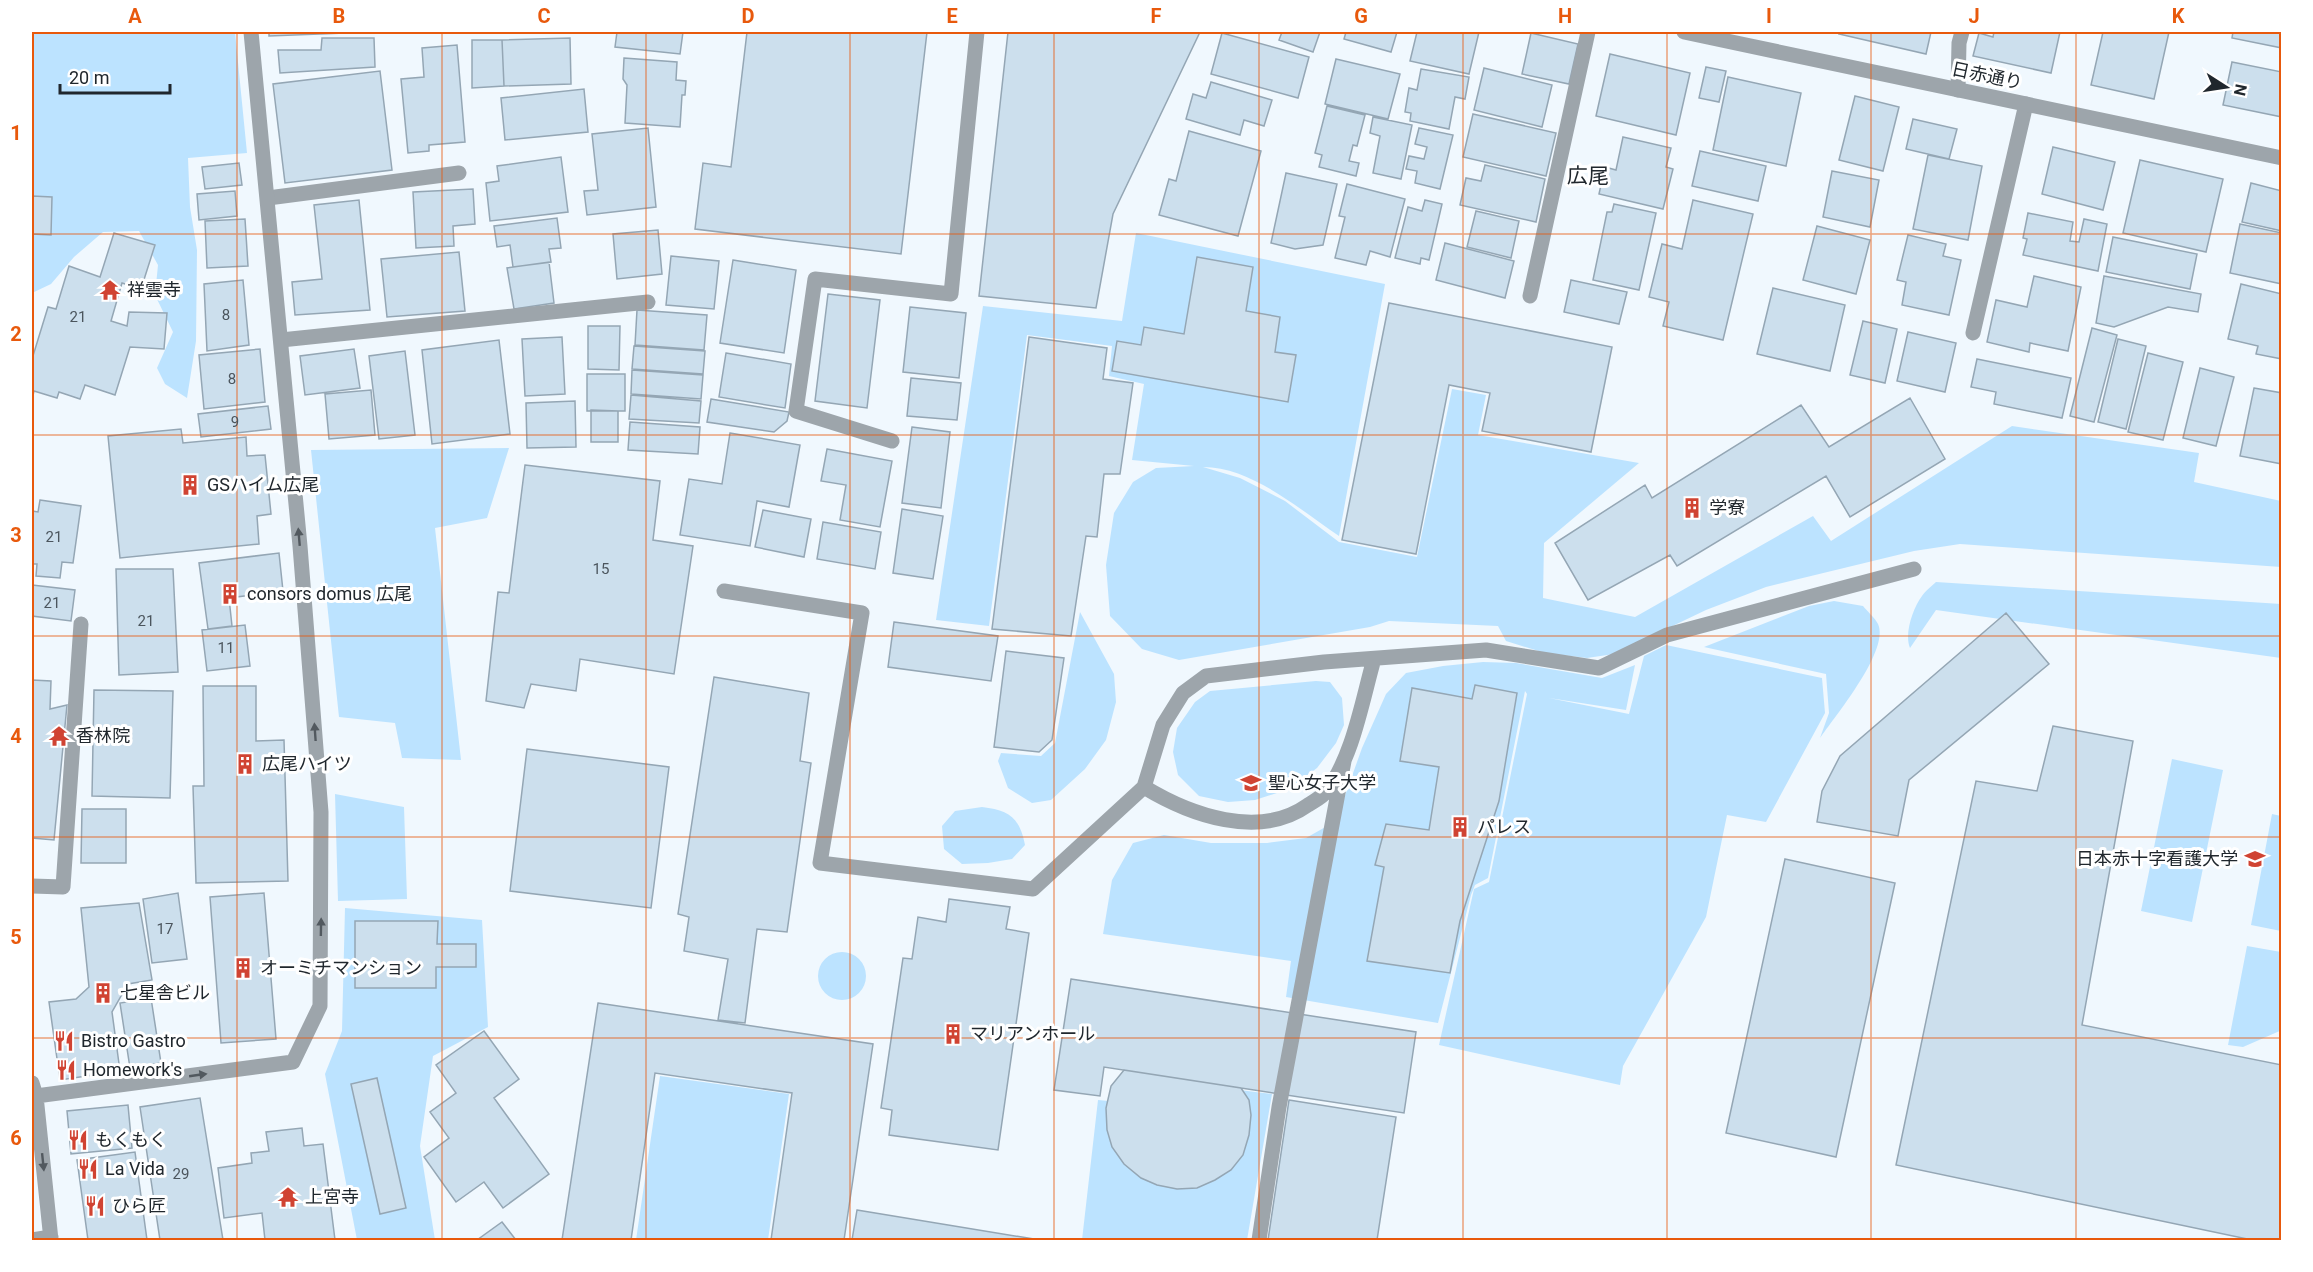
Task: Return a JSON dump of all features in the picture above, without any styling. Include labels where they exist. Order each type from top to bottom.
[{"type":"street","points":[[32,1240],[51,1239],[34,1090],[292,1062],[320,1006],[321,812],[300,546],[252,32]]},
{"type":"street","points":[[892,441],[796,411],[815,279],[951,294],[977,32]]},
{"type":"street","points":[[1530,296],[1588,32]]},
{"type":"street","name":"日赤通り","points":[[1684,32],[2282,158]]},
{"type":"street","points":[[1958,90],[1959,43],[1962,32]]},
{"type":"street","points":[[1973,333],[2026,104]]},
{"type":"street","points":[[268,198],[459,172]]},
{"type":"street","points":[[281,340],[648,302]]},
{"type":"street","points":[[724,591],[862,613],[820,863],[1033,889],[1144,787],[1163,725],[1183,693],[1206,676],[1374,658],[1486,650],[1599,668],[1667,635],[1914,569]]},
{"type":"street","points":[[32,886],[63,887],[81,624]]},
{"type":"street","points":[[1259,1240],[1280,1107],[1344,761],[1374,658]]},
{"type":"street","points":[[1144,787],[1162,798],[1210,817],[1255,823],[1295,814],[1325,793],[1344,761]]},
{"type":"shaded area","points":[[32,32],[235,32],[247,153],[188,158],[190,207],[197,250],[196,341],[187,398],[165,384],[157,368],[173,332],[155,295],[158,265],[139,231],[103,232],[74,257],[51,284],[32,293]]},
{"type":"shaded area","points":[[1136,233],[1385,284],[1339,536],[1257,482],[1221,469],[1203,467],[1240,478],[1285,501],[1339,542],[1417,557],[1452,389],[1486,395],[1478,435],[1639,463],[1544,543],[1543,598],[1635,617],[1813,516],[1831,541],[2012,426],[2199,453],[2194,482],[2281,501],[2281,567],[1960,544],[1914,551],[1766,587],[1706,610],[1614,654],[1587,658],[1545,653],[1506,641],[1498,626],[1389,621],[1370,627],[1179,660],[1142,649],[1110,616],[1106,565],[1114,513],[1133,482],[1156,468],[1194,466],[1132,460],[1144,384],[1109,376],[1112,346],[1027,335],[989,626],[936,620],[983,306],[1122,321]]},
{"type":"shaded area","points":[[509,448],[487,518],[435,528],[461,760],[402,758],[395,723],[339,717],[311,450]]},
{"type":"shaded area","points":[[1936,582],[2281,604],[2281,658],[1936,610],[1910,648],[1908,636],[1913,614],[1923,594]]},
{"type":"shaded area","points":[[1834,601],[1863,606],[1878,624],[1880,635],[1869,666],[1820,738],[1829,713],[1826,674],[1704,647],[1809,606]]},
{"type":"shaded area","points":[[1080,612],[1114,674],[1116,702],[1106,740],[1085,769],[1051,800],[1032,803],[1008,788],[998,761],[1001,753],[1041,756],[1055,743]]},
{"type":"shaded area","points":[[1666,645],[1822,678],[1825,713],[1766,822],[1727,815],[1706,917],[1623,1066],[1620,1085],[1439,1045],[1474,889],[1489,882],[1527,694],[1525,691],[1488,878],[1475,885],[1471,895],[1438,1023],[1286,997],[1291,961],[1103,934],[1112,880],[1133,843],[1164,835],[1211,843],[1267,843],[1306,838],[1336,821],[1362,748],[1386,694],[1406,673],[1483,662],[1516,663],[1602,678],[1635,665],[1626,710],[1549,698],[1629,714],[1644,656]]},
{"type":"shaded area","points":[[1316,681],[1330,682],[1342,698],[1344,725],[1336,743],[1317,768],[1289,789],[1255,800],[1228,802],[1199,796],[1178,775],[1173,752],[1177,728],[1195,702],[1210,691]]},
{"type":"shaded area","points":[[2172,759],[2223,770],[2192,922],[2141,911]]},
{"type":"shaded area","points":[[335,794],[404,807],[407,899],[338,901]]},
{"type":"shaded area","points":[[982,807],[999,810],[1012,817],[1020,828],[1025,845],[1012,859],[962,864],[944,849],[942,826],[955,811]]},
{"type":"shaded area","points":[[2272,814],[2281,816],[2281,931],[2251,925]]},
{"type":"shaded area","points":[[345,908],[482,920],[488,1027],[433,1056],[420,1146],[435,1240],[357,1240],[325,1074],[342,1031]]},
{"type":"shaded area","points":[[2247,946],[2281,952],[2282,1030],[2243,1047],[2228,1045]]},
{"type":"shaded area","points":[[837,952],[847,952],[859,959],[866,971],[866,981],[859,993],[847,1000],[837,1000],[822,989],[818,981],[818,971],[829,956]]},
{"type":"shaded area","points":[[660,1076],[789,1094],[768,1240],[636,1240]]},
{"type":"shaded area","points":[[1124,1076],[1272,1094],[1247,1240],[1082,1240],[1098,1100],[1119,1102]]},
{"type":"building","points":[[269,32],[371,32],[269,36]]},
{"type":"building","points":[[617,32],[683,32],[680,54],[615,47]]},
{"type":"building","points":[[747,32],[927,32],[901,254],[695,229],[703,163],[731,167]]},
{"type":"building","points":[[1008,32],[1200,32],[1113,214],[1096,308],[979,296]]},
{"type":"building","points":[[1282,32],[1320,32],[1313,52],[1279,40]]},
{"type":"building","points":[[1346,32],[1397,32],[1391,52],[1344,39]]},
{"type":"building","points":[[1417,32],[1479,32],[1469,74],[1410,61]]},
{"type":"building","points":[[1840,32],[1931,32],[1926,54],[1839,34]]},
{"type":"building","points":[[1994,32],[2060,32],[2051,73],[1973,56],[1979,33],[1993,37]]},
{"type":"building","points":[[2103,32],[2169,32],[2154,99],[2091,85]]},
{"type":"building","points":[[2233,32],[2282,32],[2282,48],[2232,38]]},
{"type":"building","points":[[1222,33],[1309,57],[1298,98],[1211,74]]},
{"type":"building","points":[[1531,33],[1578,44],[1569,84],[1522,74]]},
{"type":"building","points":[[322,38],[374,38],[375,67],[280,73],[278,50],[321,50]]},
{"type":"building","points":[[570,38],[571,84],[504,86],[502,40]]},
{"type":"building","points":[[472,40],[502,40],[504,86],[472,88]]},
{"type":"building","points":[[457,45],[465,142],[429,145],[429,151],[408,153],[401,79],[424,77],[422,48]]},
{"type":"building","points":[[1610,54],[1690,73],[1676,135],[1596,116]]},
{"type":"building","points":[[624,58],[677,62],[676,80],[686,81],[685,95],[682,95],[680,127],[625,123],[627,85],[623,79]]},
{"type":"building","points":[[1336,59],[1400,74],[1388,119],[1325,104]]},
{"type":"building","points":[[2232,62],[2282,72],[2282,117],[2223,105]]},
{"type":"building","points":[[1706,67],[1726,71],[1719,102],[1699,98]]},
{"type":"building","points":[[1484,68],[1552,85],[1542,127],[1474,110]]},
{"type":"building","points":[[1421,69],[1469,77],[1465,99],[1455,97],[1449,129],[1410,121],[1411,113],[1405,112],[1409,88],[1417,90]]},
{"type":"building","points":[[380,71],[392,170],[285,183],[273,84]]},
{"type":"building","points":[[1728,77],[1801,93],[1786,166],[1713,150]]},
{"type":"building","points":[[1211,82],[1272,100],[1264,126],[1244,120],[1240,135],[1186,119],[1193,94],[1206,98]]},
{"type":"building","points":[[584,89],[588,132],[505,140],[501,98]]},
{"type":"building","points":[[1855,96],[1899,107],[1883,171],[1839,160]]},
{"type":"building","points":[[1327,106],[1365,115],[1357,146],[1353,145],[1349,161],[1359,163],[1356,176],[1319,167],[1322,155],[1315,153]]},
{"type":"building","points":[[1473,114],[1556,133],[1546,176],[1463,157]]},
{"type":"building","points":[[1373,117],[1412,125],[1401,179],[1373,173],[1380,136],[1370,133]]},
{"type":"building","points":[[1913,119],[1957,129],[1949,159],[1906,149]]},
{"type":"building","points":[[648,128],[656,207],[587,215],[584,191],[598,190],[592,134]]},
{"type":"building","points":[[1419,128],[1453,135],[1440,189],[1415,183],[1417,171],[1406,169],[1409,156],[1424,159],[1427,147],[1415,144]]},
{"type":"building","points":[[1189,131],[1261,151],[1238,236],[1159,215],[1169,179],[1176,181]]},
{"type":"building","points":[[1623,137],[1671,148],[1666,167],[1673,169],[1663,209],[1599,194],[1605,167],[1616,170]]},
{"type":"building","points":[[2053,147],[2115,162],[2103,210],[2042,194]]},
{"type":"building","points":[[1700,151],[1766,166],[1758,201],[1692,186]]},
{"type":"building","points":[[1928,155],[1982,166],[1968,240],[1913,229]]},
{"type":"building","points":[[561,157],[568,212],[490,221],[486,183],[499,181],[497,166]]},
{"type":"building","points":[[2140,160],[2223,179],[2206,252],[2123,233]]},
{"type":"building","points":[[239,163],[242,185],[205,189],[202,167]]},
{"type":"building","points":[[1485,165],[1545,179],[1536,222],[1460,205],[1466,178],[1481,181]]},
{"type":"building","points":[[1832,171],[1879,180],[1870,227],[1823,217]]},
{"type":"building","points":[[1286,173],[1337,184],[1323,245],[1295,249],[1271,243]]},
{"type":"building","points":[[2251,183],[2282,191],[2282,231],[2242,222]]},
{"type":"building","points":[[1347,184],[1405,199],[1390,257],[1370,251],[1366,265],[1335,258],[1345,217],[1339,216]]},
{"type":"building","points":[[473,189],[475,224],[453,226],[454,246],[416,248],[413,192]]},
{"type":"building","points":[[235,191],[237,216],[199,220],[197,194]]},
{"type":"building","points":[[32,196],[52,197],[51,235],[32,234]]},
{"type":"building","points":[[359,200],[370,310],[295,315],[292,282],[322,279],[314,205]]},
{"type":"building","points":[[1425,200],[1442,204],[1429,260],[1421,258],[1420,264],[1395,258],[1408,207],[1422,211]]},
{"type":"building","points":[[1693,200],[1753,214],[1723,340],[1663,326],[1669,302],[1649,297],[1662,244],[1682,249]]},
{"type":"building","points":[[1614,204],[1656,213],[1639,290],[1593,280],[1607,212],[1612,212]]},
{"type":"building","points":[[1476,211],[1519,221],[1511,258],[1467,247]]},
{"type":"building","points":[[2028,213],[2073,222],[2070,241],[2079,242],[2084,219],[2107,224],[2098,271],[2023,255],[2027,239],[2023,238]]},
{"type":"building","points":[[557,218],[561,248],[549,249],[551,262],[513,267],[510,245],[497,247],[494,226]]},
{"type":"building","points":[[245,219],[248,266],[207,268],[205,221]]},
{"type":"building","points":[[2240,224],[2282,233],[2282,284],[2230,273]]},
{"type":"building","points":[[1817,226],[1870,240],[1856,294],[1803,280]]},
{"type":"building","points":[[658,230],[662,274],[617,279],[613,234]]},
{"type":"building","points":[[114,233],[155,245],[141,289],[122,283],[111,321],[127,326],[129,312],[167,313],[164,349],[130,347],[115,395],[85,385],[80,399],[59,392],[57,398],[34,391],[32,399],[32,359],[48,307],[56,309],[69,266],[100,277]]},
{"type":"building","points":[[1908,235],[1946,244],[1943,256],[1961,260],[1949,315],[1902,305],[1906,282],[1897,280]]},
{"type":"building","points":[[2113,237],[2197,254],[2190,289],[2106,272]]},
{"type":"building","points":[[1445,243],[1514,261],[1505,298],[1436,280]]},
{"type":"building","points":[[459,252],[465,311],[387,317],[381,259]]},
{"type":"building","points":[[671,256],[719,261],[714,309],[666,305]]},
{"type":"building","points":[[1197,257],[1253,267],[1246,311],[1280,317],[1275,352],[1296,355],[1288,402],[1112,371],[1117,341],[1141,345],[1144,327],[1184,334]]},
{"type":"building","points":[[733,260],[796,270],[784,353],[720,343]]},
{"type":"building","points":[[549,262],[554,303],[514,309],[507,268]]},
{"type":"building","points":[[2034,276],[2081,287],[2068,351],[2030,343],[2029,352],[1987,342],[1996,300],[2027,307]]},
{"type":"building","points":[[2104,276],[2201,294],[2198,312],[2168,307],[2114,327],[2096,323]]},
{"type":"building","points":[[243,280],[249,345],[207,351],[204,284]]},
{"type":"building","points":[[1571,280],[1627,292],[1619,324],[1564,312]]},
{"type":"building","points":[[2241,284],[2282,294],[2282,359],[2256,354],[2258,346],[2228,339]]},
{"type":"building","points":[[1773,288],[1845,305],[1830,371],[1757,354]]},
{"type":"building","points":[[828,294],[880,300],[867,408],[815,401]]},
{"type":"building","points":[[1389,303],[1612,347],[1591,452],[1482,431],[1490,393],[1449,385],[1416,554],[1342,540]]},
{"type":"building","points":[[910,307],[966,313],[959,378],[903,372]]},
{"type":"building","points":[[637,310],[707,315],[704,350],[635,345]]},
{"type":"building","points":[[1863,321],[1897,329],[1885,383],[1850,375]]},
{"type":"building","points":[[588,326],[620,326],[619,370],[588,369]]},
{"type":"building","points":[[2092,328],[2117,335],[2094,422],[2070,416]]},
{"type":"building","points":[[1908,332],[1956,343],[1945,392],[1897,381]]},
{"type":"building","points":[[562,337],[565,394],[525,396],[522,339]]},
{"type":"building","points":[[1029,337],[1107,348],[1103,379],[1133,383],[1120,474],[1104,474],[1097,537],[1086,536],[1071,636],[992,629]]},
{"type":"building","points":[[2118,339],[2146,346],[2126,429],[2098,422]]},
{"type":"building","points":[[499,340],[510,434],[432,444],[422,350]]},
{"type":"building","points":[[634,346],[705,351],[703,374],[632,369]]},
{"type":"building","points":[[260,349],[265,402],[204,409],[199,355]]},
{"type":"building","points":[[354,349],[360,388],[305,395],[300,356]]},
{"type":"building","points":[[405,351],[415,435],[379,439],[369,356]]},
{"type":"building","points":[[726,353],[791,364],[785,408],[719,397]]},
{"type":"building","points":[[2148,353],[2183,362],[2163,440],[2128,432]]},
{"type":"building","points":[[1977,359],[2071,378],[2062,418],[1994,404],[1996,392],[1971,387]]},
{"type":"building","points":[[2200,368],[2234,377],[2216,446],[2183,438]]},
{"type":"building","points":[[632,370],[703,375],[701,399],[631,394]]},
{"type":"building","points":[[587,374],[625,374],[625,411],[587,411]]},
{"type":"building","points":[[911,378],[961,383],[957,420],[907,416]]},
{"type":"building","points":[[2254,388],[2282,393],[2282,464],[2240,456]]},
{"type":"building","points":[[371,390],[375,435],[329,439],[325,394]]},
{"type":"building","points":[[631,395],[701,401],[699,423],[629,419]]},
{"type":"building","name":"学寮","points":[[1910,398],[1945,459],[1850,517],[1826,476],[1677,566],[1670,555],[1588,600],[1555,543],[1645,485],[1652,498],[1801,405],[1829,447]]},
{"type":"building","points":[[711,399],[789,412],[787,421],[774,432],[707,422]]},
{"type":"building","points":[[575,401],[576,447],[527,448],[526,403]]},
{"type":"building","points":[[268,406],[271,429],[201,437],[198,414]]},
{"type":"building","points":[[591,410],[618,411],[618,442],[591,442]]},
{"type":"building","points":[[630,422],[700,427],[698,454],[628,450]]},
{"type":"building","points":[[912,427],[950,432],[941,508],[902,503]]},
{"type":"building","name":"GSハイム広尾","points":[[181,429],[183,443],[246,437],[247,456],[265,455],[271,514],[257,516],[259,544],[120,558],[108,436]]},
{"type":"building","points":[[730,433],[800,445],[789,507],[757,501],[750,546],[680,535],[689,479],[722,484]]},
{"type":"building","points":[[827,449],[892,461],[880,527],[840,520],[846,485],[821,481]]},
{"type":"building","points":[[525,465],[660,481],[653,540],[693,546],[674,674],[580,659],[576,691],[531,684],[524,708],[486,701],[498,592],[509,593]]},
{"type":"building","points":[[40,500],[81,506],[73,563],[62,562],[60,578],[36,576],[37,564],[32,564],[32,511],[38,512]]},
{"type":"building","points":[[902,509],[943,516],[933,579],[893,573]]},
{"type":"building","points":[[763,510],[811,519],[804,557],[755,547]]},
{"type":"building","points":[[823,522],[881,532],[875,569],[817,559]]},
{"type":"building","name":"consors domus 広尾","points":[[279,553],[283,591],[229,598],[232,626],[208,629],[199,563]]},
{"type":"building","points":[[116,569],[173,569],[178,672],[119,675]]},
{"type":"building","points":[[32,585],[75,590],[71,621],[32,616]]},
{"type":"building","points":[[2006,613],[2049,664],[1909,780],[1898,836],[1817,822],[1822,791],[1840,756]]},
{"type":"building","points":[[894,622],[998,636],[991,681],[888,667]]},
{"type":"building","points":[[245,625],[250,666],[207,671],[202,630]]},
{"type":"building","points":[[1006,651],[1064,658],[1052,740],[1039,752],[994,747]]},
{"type":"building","points":[[714,677],[809,693],[800,761],[811,763],[787,932],[757,929],[745,1023],[718,1020],[728,959],[684,951],[689,917],[678,914]]},
{"type":"building","points":[[32,680],[51,681],[50,709],[67,705],[54,840],[32,838]]},
{"type":"building","name":"パレス","points":[[1475,685],[1517,693],[1499,801],[1460,921],[1450,973],[1367,961],[1384,867],[1375,865],[1386,824],[1429,830],[1439,767],[1400,761],[1412,688],[1472,699]]},
{"type":"building","name":"広尾ハイツ","points":[[203,686],[256,686],[256,741],[284,740],[288,881],[196,883],[193,786],[204,786]]},
{"type":"building","points":[[94,690],[173,691],[170,798],[92,796]]},
{"type":"building","points":[[2053,726],[2133,741],[2082,1025],[2282,1065],[2282,1240],[2252,1240],[1896,1165],[1976,781],[2037,791]]},
{"type":"building","points":[[527,749],[669,767],[651,908],[510,891]]},
{"type":"building","points":[[82,809],[126,809],[126,863],[81,863]]},
{"type":"building","points":[[1785,859],[1895,883],[1836,1157],[1726,1133]]},
{"type":"building","points":[[178,893],[187,959],[152,963],[143,899]]},
{"type":"building","name":"オーミチマンション","points":[[264,893],[276,1039],[221,1043],[210,897]]},
{"type":"building","name":"マリアンホール","points":[[949,899],[1010,907],[1006,929],[1029,933],[998,1150],[889,1135],[892,1110],[881,1108],[903,958],[912,959],[918,917],[946,922]]},
{"type":"building","name":"七星舎ビル","points":[[139,903],[152,980],[128,984],[112,1012],[120,1071],[60,1080],[49,1002],[76,999],[89,987],[81,908]]},
{"type":"building","points":[[355,921],[438,921],[437,944],[476,944],[476,967],[436,967],[436,988],[355,988]]},
{"type":"building","points":[[1071,979],[1416,1032],[1404,1113],[1104,1067],[1100,1096],[1054,1090]]},
{"type":"building","points":[[151,998],[161,1063],[130,1068],[120,1003]]},
{"type":"building","points":[[598,1003],[873,1044],[844,1240],[771,1240],[792,1093],[655,1073],[631,1240],[562,1240]]},
{"type":"building","points":[[484,1031],[519,1079],[494,1098],[549,1174],[503,1208],[484,1182],[456,1202],[424,1157],[449,1138],[430,1112],[456,1093],[436,1065]]},
{"type":"building","points":[[1124,1070],[1241,1088],[1249,1100],[1251,1115],[1249,1135],[1243,1155],[1231,1170],[1197,1188],[1177,1189],[1157,1185],[1141,1178],[1124,1164],[1112,1147],[1107,1130],[1106,1108],[1111,1086]]},
{"type":"building","points":[[377,1078],[406,1208],[380,1214],[351,1084]]},
{"type":"building","points":[[200,1098],[223,1240],[160,1240],[140,1107]]},
{"type":"building","points":[[1289,1100],[1396,1117],[1377,1240],[1268,1240]]},
{"type":"building","points":[[128,1105],[132,1148],[71,1154],[67,1111]]},
{"type":"building","points":[[302,1128],[304,1146],[323,1144],[335,1240],[265,1240],[262,1213],[224,1218],[218,1168],[252,1163],[251,1153],[269,1151],[266,1132]]},
{"type":"building","points":[[135,1152],[147,1240],[88,1240],[77,1160]]},
{"type":"building","points":[[857,1210],[1040,1240],[852,1240]]},
{"type":"building","points":[[502,1222],[516,1240],[477,1240]]},
{"type":"place","name":"祥雲寺","points":[[110,290]]},
{"type":"place","name":"GSハイム広尾","points":[[190,485]]},
{"type":"place","name":"学寮","points":[[1692,508]]},
{"type":"place","name":"consors domus 広尾","points":[[230,594]]},
{"type":"place","name":"香林院","points":[[59,736]]},
{"type":"place","name":"広尾ハイツ","points":[[245,764]]},
{"type":"place","name":"聖心女子大学","points":[[1251,783]]},
{"type":"place","name":"パレス","points":[[1460,827]]},
{"type":"place","name":"日本赤十字看護大学","points":[[2255,859]]},
{"type":"place","name":"オーミチマンション","points":[[243,968]]},
{"type":"place","name":"七星舎ビル","points":[[103,993]]},
{"type":"place","name":"マリアンホール","points":[[953,1034]]},
{"type":"place","name":"Bistro Gastro","points":[[64,1041]]},
{"type":"place","name":"Homework's","points":[[66,1070]]},
{"type":"place","name":"もくもく","points":[[78,1140]]},
{"type":"place","name":"La Vida","points":[[88,1169]]},
{"type":"place","name":"上宮寺","points":[[288,1197]]},
{"type":"place","name":"ひら匠","points":[[95,1206]]},
{"type":"district","name":"広尾","points":[[1588,176]]}]
